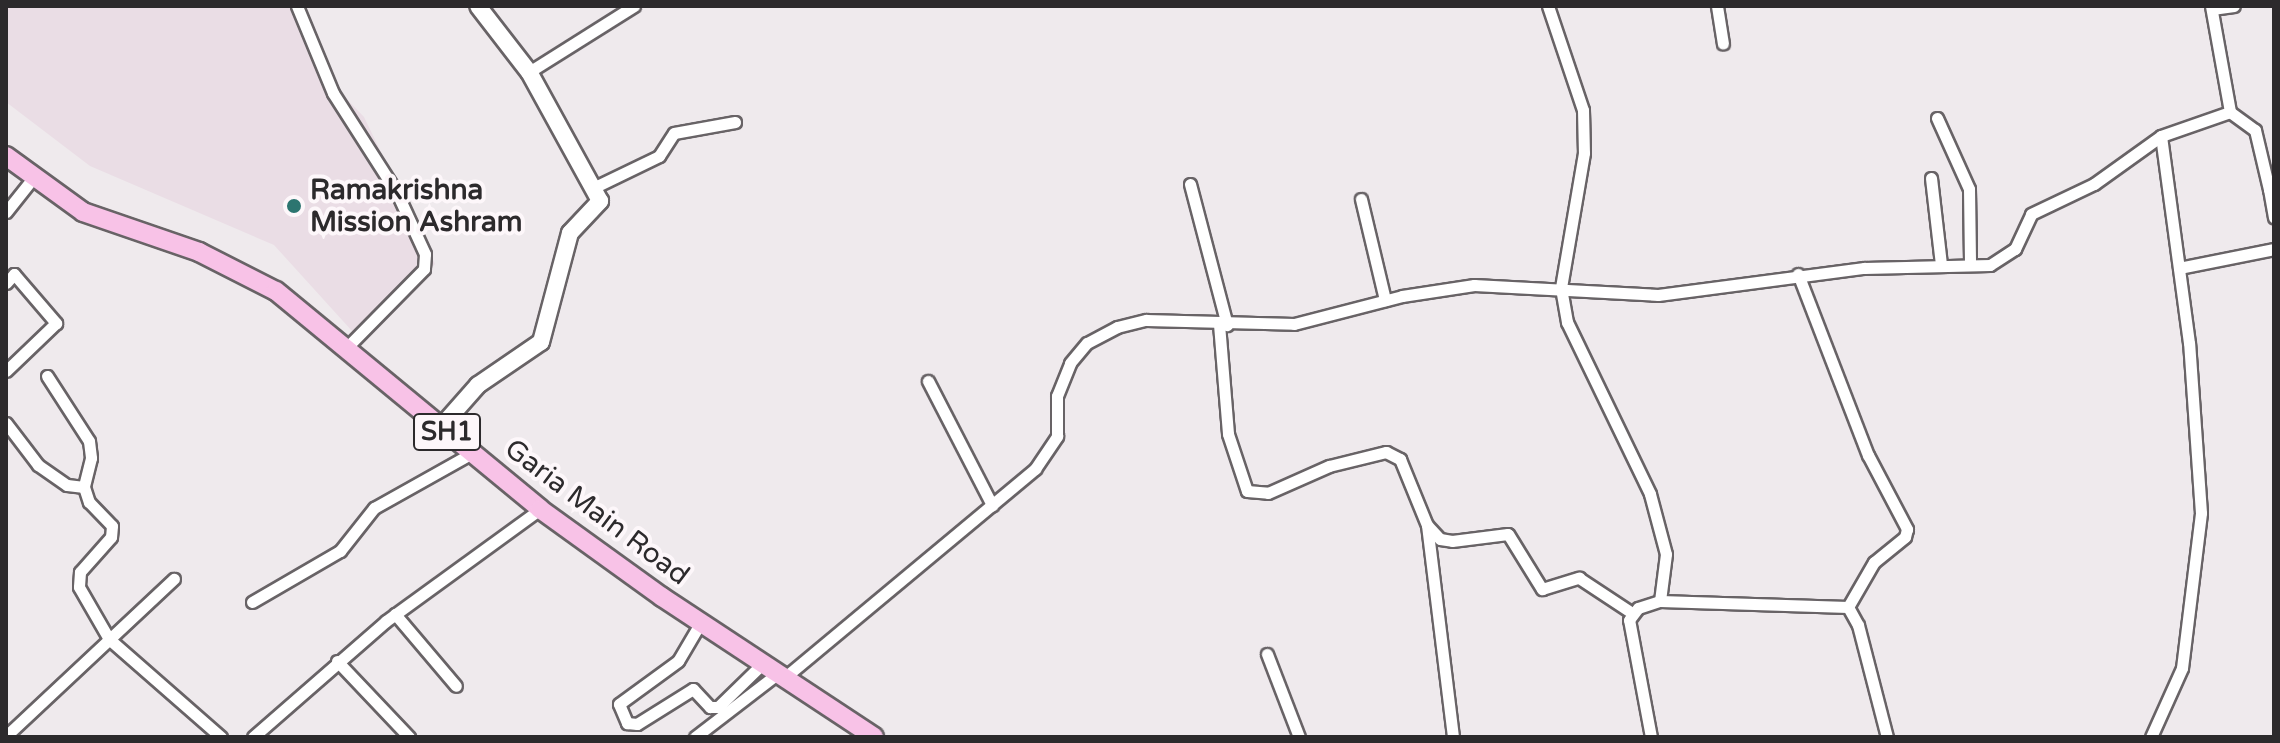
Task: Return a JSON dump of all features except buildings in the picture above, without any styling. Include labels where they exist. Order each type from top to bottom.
[{"type":"main road","name":"Garia Main Road","points":[[6,156],[83,212],[242,272],[276,291],[540,509],[774,672],[874,737]]},
{"type":"street","points":[[297,6],[333,93],[397,193],[425,254],[424,269],[346,348]]},
{"type":"street","points":[[441,427],[478,385],[541,342],[570,233],[598,208],[595,187],[529,72],[478,6]]},
{"type":"street","points":[[529,72],[634,6]]},
{"type":"street","points":[[1548,6],[1583,110],[1584,153],[1561,288],[1571,334],[1650,494],[1666,554],[1660,601]]},
{"type":"street","points":[[1717,6],[1723,44]]},
{"type":"street","points":[[2234,6],[2212,8],[2230,112],[2255,130],[2272,188],[2274,218]]},
{"type":"street","points":[[695,737],[774,672],[992,505],[1050,452],[1057,436],[1057,396],[1070,363],[1087,343],[1117,327],[1146,320],[1294,324],[1385,300],[1474,285],[1658,295],[1798,274],[1970,265],[2004,260],[2015,249],[2031,214],[2094,184],[2161,136],[2230,112]]},
{"type":"street","points":[[1937,118],[1969,189],[1970,265]]},
{"type":"street","points":[[595,187],[659,156],[674,133],[735,122]]},
{"type":"street","points":[[2151,737],[2182,668],[2200,543],[2179,268],[2161,136]]},
{"type":"street","points":[[6,212],[33,178]]},
{"type":"street","points":[[1931,178],[1941,265]]},
{"type":"street","points":[[1190,184],[1223,324],[1228,434],[1247,491],[1268,493],[1329,466],[1394,454],[1427,525],[1453,737]]},
{"type":"street","points":[[1361,199],[1385,300]]},
{"type":"street","points":[[2179,268],[2274,249]]},
{"type":"street","points":[[6,371],[56,323],[9,273]]},
{"type":"street","points":[[1798,274],[1868,455],[1907,529],[1905,537],[1874,562],[1848,607]]},
{"type":"street","points":[[47,376],[89,441],[91,458],[84,487],[89,502],[112,526],[111,537],[80,572],[79,587],[109,639],[221,737]]},
{"type":"street","points":[[928,381],[992,505]]},
{"type":"street","points":[[6,423],[38,465],[67,485],[84,487]]},
{"type":"street","points":[[252,602],[340,551],[374,508],[472,453]]},
{"type":"street","points":[[253,737],[337,661],[395,614],[540,509]]},
{"type":"street","points":[[1427,525],[1440,539],[1452,541],[1508,534],[1542,589],[1579,578],[1632,613]]},
{"type":"street","points":[[6,736],[174,579]]},
{"type":"street","points":[[1632,613],[1660,601],[1848,607]]},
{"type":"street","points":[[1848,607],[1858,625],[1887,737]]},
{"type":"street","points":[[1632,613],[1630,632],[1651,737]]},
{"type":"street","points":[[395,614],[456,686]]},
{"type":"street","points":[[701,622],[678,661],[619,704],[627,723],[637,724],[693,689],[710,707],[718,707],[774,672]]},
{"type":"street","points":[[1267,654],[1299,737]]},
{"type":"street","points":[[337,661],[409,737]]},
{"type":"shaded area","name":"Ramakrishna Mission Ashram","points":[[6,6],[304,6],[339,91],[364,117],[435,264],[362,342],[274,245],[90,166],[6,102]]},
{"type":"place","name":"Ramakrishna Mission Ashram","points":[[294,206]]}]
